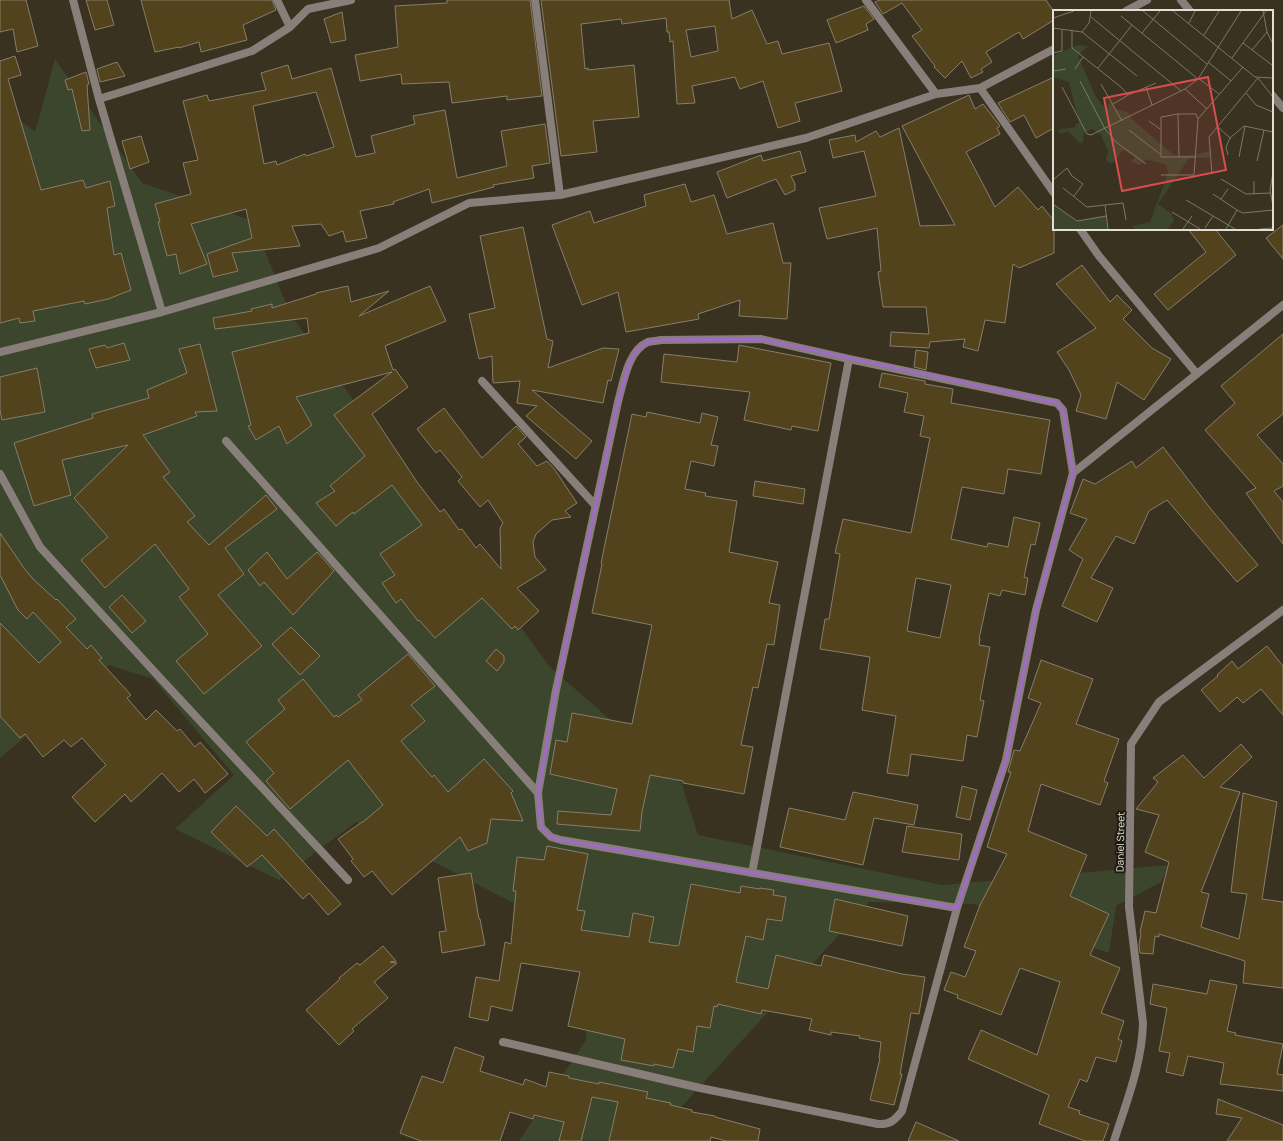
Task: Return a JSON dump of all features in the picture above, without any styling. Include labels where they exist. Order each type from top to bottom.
[{"type":"street","points":[[73,0],[99,99],[162,312]]},
{"type":"street","points":[[277,0],[290,26]]},
{"type":"street","points":[[99,99],[252,51],[290,26],[308,9],[351,0]]},
{"type":"street","points":[[535,0],[560,195]]},
{"type":"street","points":[[866,0],[936,94]]},
{"type":"street","points":[[1128,10],[1147,0]]},
{"type":"street","points":[[1181,0],[1189,10]]},
{"type":"street","points":[[0,352],[162,312],[379,248],[469,203],[560,195],[806,138],[936,94],[980,88],[1053,50]]},
{"type":"street","points":[[980,88],[1053,192]]},
{"type":"street","points":[[1273,96],[1283,108]]},
{"type":"street","points":[[1081,230],[1099,256],[1197,374]]},
{"type":"street","points":[[1073,473],[1283,304]]},
{"type":"street","points":[[503,1042],[700,1088],[878,1124],[887,1124],[896,1120],[902,1111],[957,908],[1006,760],[1036,610],[1073,473],[1063,410],[1057,403],[761,339],[661,340],[648,342],[638,349],[630,361],[618,402],[556,690],[538,793],[541,827],[551,837],[957,908]]},
{"type":"street","points":[[752,873],[849,359]]},
{"type":"street","points":[[482,381],[596,505]]},
{"type":"street","points":[[226,441],[538,793]]},
{"type":"street","points":[[0,474],[40,547],[166,685],[348,880]]},
{"type":"street","name":"Daniel Street","points":[[1114,1141],[1140,1056],[1143,1024],[1129,907],[1130,744],[1159,702],[1283,611]]},
{"type":"highlighted area","points":[[761,339],[1057,403],[1063,410],[1073,473],[1036,610],[1006,760],[957,908],[561,840],[551,837],[541,827],[538,793],[556,690],[618,402],[630,361],[638,349],[648,342],[661,340]]},
{"type":"green space","points":[[55,59],[142,183],[253,221],[290,314],[550,667],[613,722],[677,769],[698,835],[942,885],[1169,865],[1161,882],[1116,906],[1109,953],[974,904],[869,902],[650,1141],[519,1141],[586,1040],[585,940],[356,822],[279,880],[175,829],[234,775],[153,679],[109,665],[0,758],[0,105],[35,132]]},
{"type":"building","points":[[0,0],[26,0],[38,46],[17,52],[13,29],[0,32]]},
{"type":"building","points":[[86,0],[107,0],[114,25],[95,30]]},
{"type":"building","points":[[141,0],[272,0],[276,10],[243,25],[247,40],[201,52],[199,42],[179,48],[155,52]]},
{"type":"building","points":[[447,0],[530,0],[542,96],[507,100],[507,96],[452,103],[449,82],[402,84],[401,74],[360,81],[355,55],[398,47],[395,6],[447,3]]},
{"type":"building","points":[[541,0],[729,0],[732,19],[752,10],[767,44],[778,41],[782,54],[829,43],[842,91],[795,103],[800,121],[778,128],[763,81],[740,89],[735,77],[692,86],[695,103],[677,104],[673,41],[670,42],[669,32],[667,32],[666,18],[622,24],[621,19],[581,24],[585,69],[588,68],[588,70],[634,65],[639,117],[593,121],[597,152],[561,156]],"holes":[[[715,26],[718,51],[691,57],[686,30]]]},
{"type":"building","points":[[880,0],[1046,0],[1053,10],[1053,21],[1023,39],[1019,32],[986,52],[992,62],[981,69],[983,72],[971,78],[962,61],[945,78],[934,67],[935,66],[912,36],[922,30],[902,3],[883,14],[875,2]]},
{"type":"building","points":[[864,6],[874,19],[866,24],[868,30],[836,43],[827,20]]},
{"type":"building","points":[[342,12],[346,40],[331,43],[324,19]]},
{"type":"building","points":[[15,56],[21,75],[8,79],[41,190],[83,180],[86,188],[110,181],[115,206],[107,208],[114,255],[121,253],[131,290],[108,299],[85,304],[84,301],[33,311],[35,321],[20,323],[19,318],[0,323],[0,61]]},
{"type":"building","points":[[117,62],[125,76],[100,82],[97,69]]},
{"type":"building","points":[[288,65],[292,79],[331,68],[356,157],[375,153],[371,136],[415,124],[413,116],[445,110],[457,178],[507,166],[501,131],[545,124],[550,163],[532,166],[534,178],[493,185],[494,187],[432,203],[429,189],[393,202],[394,204],[360,211],[367,238],[346,242],[343,231],[329,236],[321,224],[292,226],[300,246],[232,253],[238,271],[213,277],[207,254],[252,238],[246,209],[191,224],[207,264],[180,274],[176,254],[167,256],[155,204],[191,194],[183,163],[198,160],[183,101],[207,95],[209,101],[266,90],[261,73]],"holes":[[[316,92],[334,147],[306,156],[305,154],[277,165],[276,161],[264,164],[253,106]]]},
{"type":"building","points":[[86,72],[89,84],[87,85],[90,130],[82,131],[72,89],[68,90],[65,80]]},
{"type":"building","points":[[1053,77],[1053,129],[1036,138],[1024,115],[1010,122],[998,103]]},
{"type":"building","points":[[969,95],[975,109],[983,104],[1000,126],[997,128],[1000,134],[966,152],[995,207],[1018,187],[1038,210],[1042,206],[1053,220],[1054,253],[1019,268],[1013,264],[1005,323],[985,320],[978,351],[963,347],[965,339],[930,342],[929,348],[890,346],[891,332],[929,334],[926,307],[883,307],[878,272],[881,271],[877,228],[827,239],[819,208],[876,196],[864,151],[833,158],[829,140],[855,135],[856,142],[876,131],[880,137],[899,128],[920,226],[955,225],[902,126]]},
{"type":"building","points":[[141,136],[149,162],[130,169],[122,141]]},
{"type":"building","points":[[800,151],[806,172],[791,176],[795,184],[795,190],[785,195],[776,179],[727,198],[717,172],[761,155],[763,161]]},
{"type":"building","points":[[685,184],[691,202],[714,195],[727,234],[773,223],[783,263],[791,263],[787,319],[739,316],[740,300],[698,314],[699,319],[626,332],[618,292],[582,305],[552,225],[590,211],[594,223],[646,206],[644,195]]},
{"type":"building","points":[[1283,225],[1283,259],[1266,238]]},
{"type":"building","points":[[523,227],[547,339],[553,341],[548,368],[603,348],[619,349],[611,381],[608,380],[603,403],[532,390],[592,441],[576,459],[526,416],[537,406],[517,403],[520,381],[493,383],[492,356],[479,359],[469,314],[495,308],[480,236]]},
{"type":"building","points":[[1189,230],[1216,230],[1236,255],[1168,310],[1154,294],[1206,252]]},
{"type":"building","points":[[1082,265],[1110,302],[1117,295],[1132,310],[1123,319],[1152,348],[1171,359],[1144,400],[1117,382],[1106,419],[1076,411],[1081,395],[1069,370],[1057,352],[1096,328],[1056,284]]},
{"type":"building","points":[[348,286],[351,302],[389,291],[359,316],[430,286],[446,321],[385,346],[393,370],[395,369],[408,387],[372,414],[417,482],[440,512],[444,509],[459,530],[462,529],[476,548],[480,544],[501,569],[500,528],[503,523],[488,500],[480,507],[458,481],[462,477],[440,450],[436,453],[417,429],[444,408],[482,458],[516,426],[526,437],[518,444],[537,466],[547,461],[555,470],[577,503],[565,511],[571,517],[552,520],[536,534],[533,542],[535,557],[546,570],[517,588],[539,611],[518,630],[515,626],[512,629],[482,598],[435,638],[419,620],[418,621],[401,599],[396,603],[382,583],[395,575],[380,554],[422,525],[392,485],[354,514],[353,512],[336,526],[316,503],[335,491],[330,486],[365,456],[334,415],[392,372],[296,397],[312,425],[287,444],[279,426],[256,440],[248,426],[251,425],[232,352],[309,333],[307,318],[215,329],[213,318],[252,311],[251,309],[272,304],[272,308],[316,293]]},
{"type":"building","points":[[1283,334],[1283,414],[1257,435],[1283,464],[1283,486],[1274,491],[1283,502],[1283,544],[1246,493],[1256,488],[1205,430],[1235,403],[1221,386]]},
{"type":"building","points":[[124,343],[130,360],[96,368],[89,349],[105,345],[107,348]]},
{"type":"building","points":[[200,344],[217,411],[195,412],[197,416],[143,435],[170,472],[163,477],[195,516],[187,522],[209,545],[266,495],[277,509],[225,548],[244,574],[218,595],[262,646],[204,694],[176,661],[208,634],[179,597],[189,589],[155,544],[105,588],[81,560],[108,537],[74,498],[128,445],[62,460],[71,495],[34,506],[14,443],[93,418],[92,414],[149,398],[147,390],[187,373],[179,349]]},
{"type":"building","points":[[739,345],[831,363],[818,431],[792,426],[791,430],[744,420],[750,392],[661,382],[664,354],[737,362]]},
{"type":"building","points":[[916,350],[928,352],[926,370],[914,367]]},
{"type":"building","points":[[37,368],[45,412],[2,420],[0,410],[0,377]]},
{"type":"building","points":[[882,373],[925,381],[925,384],[953,389],[951,403],[1050,420],[1041,474],[1008,469],[1004,494],[962,487],[951,539],[987,547],[988,543],[1008,547],[1014,517],[1040,523],[1035,545],[1031,544],[1024,577],[1028,578],[1025,595],[1002,590],[1000,596],[989,593],[979,639],[979,645],[990,647],[980,700],[984,701],[977,737],[967,735],[963,761],[911,754],[908,776],[887,773],[896,716],[862,710],[870,657],[820,649],[825,619],[829,619],[840,554],[835,553],[843,519],[911,533],[930,438],[920,436],[924,416],[904,412],[908,393],[879,387]],"holes":[[[916,578],[951,585],[940,638],[907,631]]]},
{"type":"building","points":[[647,412],[700,423],[702,413],[718,417],[711,445],[718,446],[714,466],[691,461],[685,489],[706,493],[705,496],[737,501],[729,552],[778,562],[769,603],[780,605],[774,645],[767,644],[758,688],[753,687],[741,745],[753,747],[744,794],[683,783],[683,781],[650,775],[642,812],[640,831],[557,824],[558,811],[611,815],[617,789],[550,774],[556,740],[567,742],[572,713],[632,724],[652,625],[592,613],[632,414],[646,417]]},
{"type":"building","points":[[1163,447],[1210,508],[1258,565],[1237,582],[1167,500],[1149,511],[1134,544],[1116,536],[1091,578],[1113,588],[1097,622],[1062,606],[1083,559],[1069,550],[1087,519],[1070,513],[1083,479],[1095,484],[1132,461],[1136,468]]},
{"type":"building","points":[[755,481],[805,489],[803,504],[753,496]]},
{"type":"building","points":[[0,533],[33,579],[56,600],[57,599],[76,619],[66,627],[87,649],[91,645],[102,658],[99,660],[131,695],[127,698],[146,720],[156,710],[177,731],[180,729],[195,747],[200,742],[228,774],[205,793],[194,779],[179,792],[162,773],[131,802],[125,794],[95,822],[72,797],[106,765],[82,738],[71,747],[64,740],[43,757],[25,734],[20,738],[0,716],[0,623],[39,663],[61,642],[33,612],[27,619],[18,610],[0,575]]},
{"type":"building","points":[[267,552],[287,579],[317,552],[334,571],[293,615],[264,582],[260,586],[248,570]]},
{"type":"building","points":[[122,595],[146,621],[132,633],[109,607]]},
{"type":"building","points":[[291,627],[320,656],[300,675],[272,644]]},
{"type":"building","points":[[1267,646],[1283,666],[1283,715],[1261,689],[1243,703],[1237,697],[1220,712],[1201,690],[1218,676],[1217,675],[1232,661],[1238,669]]},
{"type":"building","points":[[496,649],[504,656],[504,662],[497,671],[486,661]]},
{"type":"building","points":[[408,654],[435,686],[411,705],[425,721],[401,741],[432,777],[434,775],[448,792],[484,759],[513,791],[511,793],[523,821],[491,819],[487,843],[468,851],[460,837],[392,895],[372,871],[364,877],[351,861],[353,859],[338,839],[363,822],[383,805],[348,760],[290,809],[266,781],[274,773],[246,742],[285,709],[278,700],[303,679],[334,717],[336,715],[338,717],[362,700],[358,695]]},
{"type":"building","points":[[1041,660],[1093,679],[1076,724],[1119,739],[1104,781],[1108,783],[1100,805],[1041,784],[1028,831],[1087,855],[1070,896],[1109,914],[1090,955],[1120,968],[1101,1013],[1124,1021],[1118,1039],[1122,1041],[1116,1062],[1096,1057],[1087,1082],[1080,1079],[1068,1107],[1080,1111],[1079,1114],[1109,1124],[1103,1141],[1085,1141],[1039,1124],[1049,1095],[968,1059],[981,1030],[1037,1055],[1060,982],[1020,968],[1001,1015],[957,998],[958,995],[944,990],[951,972],[965,977],[976,951],[964,947],[980,905],[1007,854],[987,847],[1011,772],[1008,772],[1014,750],[1020,751],[1041,703],[1028,698]]},
{"type":"building","points":[[1241,744],[1252,757],[1220,787],[1240,792],[1201,892],[1209,894],[1201,927],[1239,939],[1247,894],[1231,892],[1243,793],[1277,802],[1262,899],[1283,902],[1283,988],[1243,983],[1245,961],[1159,934],[1159,937],[1155,936],[1153,954],[1140,953],[1140,932],[1145,911],[1156,913],[1169,862],[1145,852],[1159,815],[1136,809],[1158,782],[1153,778],[1183,755],[1204,778]]},
{"type":"building","points":[[962,786],[977,790],[970,820],[956,817]]},
{"type":"building","points":[[853,792],[918,805],[914,825],[874,818],[863,865],[780,847],[789,808],[845,820]]},
{"type":"building","points":[[236,806],[267,836],[274,829],[341,904],[328,915],[309,893],[303,899],[262,855],[247,867],[211,832]]},
{"type":"building","points":[[907,826],[962,834],[959,860],[902,852]]},
{"type":"building","points":[[547,846],[588,854],[577,910],[585,911],[581,930],[629,937],[633,913],[654,917],[649,942],[677,946],[679,945],[691,884],[740,893],[741,886],[760,888],[774,890],[773,895],[786,897],[782,921],[767,919],[763,940],[746,936],[736,982],[768,989],[776,955],[821,966],[824,955],[902,974],[925,977],[919,1014],[911,1013],[900,1074],[902,1074],[894,1105],[870,1100],[880,1058],[881,1042],[859,1038],[860,1036],[831,1032],[831,1035],[809,1030],[812,1019],[762,1010],[761,1014],[718,1004],[717,1007],[714,1006],[710,1028],[697,1026],[693,1052],[678,1049],[673,1068],[621,1060],[625,1039],[568,1026],[580,972],[521,963],[512,1011],[491,1006],[488,1021],[469,1017],[476,977],[499,981],[505,942],[511,944],[516,891],[513,891],[517,857],[544,860]]},
{"type":"building","points":[[471,873],[485,945],[442,953],[439,932],[446,931],[438,878]]},
{"type":"building","points":[[835,899],[908,916],[902,946],[829,931]]},
{"type":"building","points":[[383,946],[396,961],[390,962],[397,963],[374,982],[388,998],[352,1029],[354,1031],[339,1045],[306,1010],[357,963],[360,965]]},
{"type":"building","points":[[1210,980],[1237,985],[1227,1031],[1236,1033],[1235,1035],[1283,1044],[1277,1074],[1283,1075],[1283,1091],[1220,1084],[1224,1063],[1188,1056],[1183,1076],[1166,1072],[1170,1053],[1159,1051],[1167,1008],[1150,1004],[1153,984],[1207,994]]},
{"type":"building","points":[[455,1047],[484,1057],[480,1071],[523,1085],[525,1079],[546,1087],[549,1072],[569,1076],[569,1078],[599,1084],[599,1082],[648,1092],[646,1098],[671,1103],[670,1105],[692,1110],[692,1112],[715,1116],[760,1129],[758,1141],[726,1141],[711,1137],[710,1141],[609,1141],[618,1102],[592,1097],[581,1141],[559,1141],[564,1122],[534,1115],[533,1119],[510,1112],[500,1141],[421,1141],[400,1133],[422,1076],[443,1083]]},
{"type":"building","points":[[1218,1099],[1283,1125],[1283,1141],[1227,1141],[1242,1118],[1216,1114]]},
{"type":"building","points":[[916,1122],[959,1141],[908,1141]]}]
